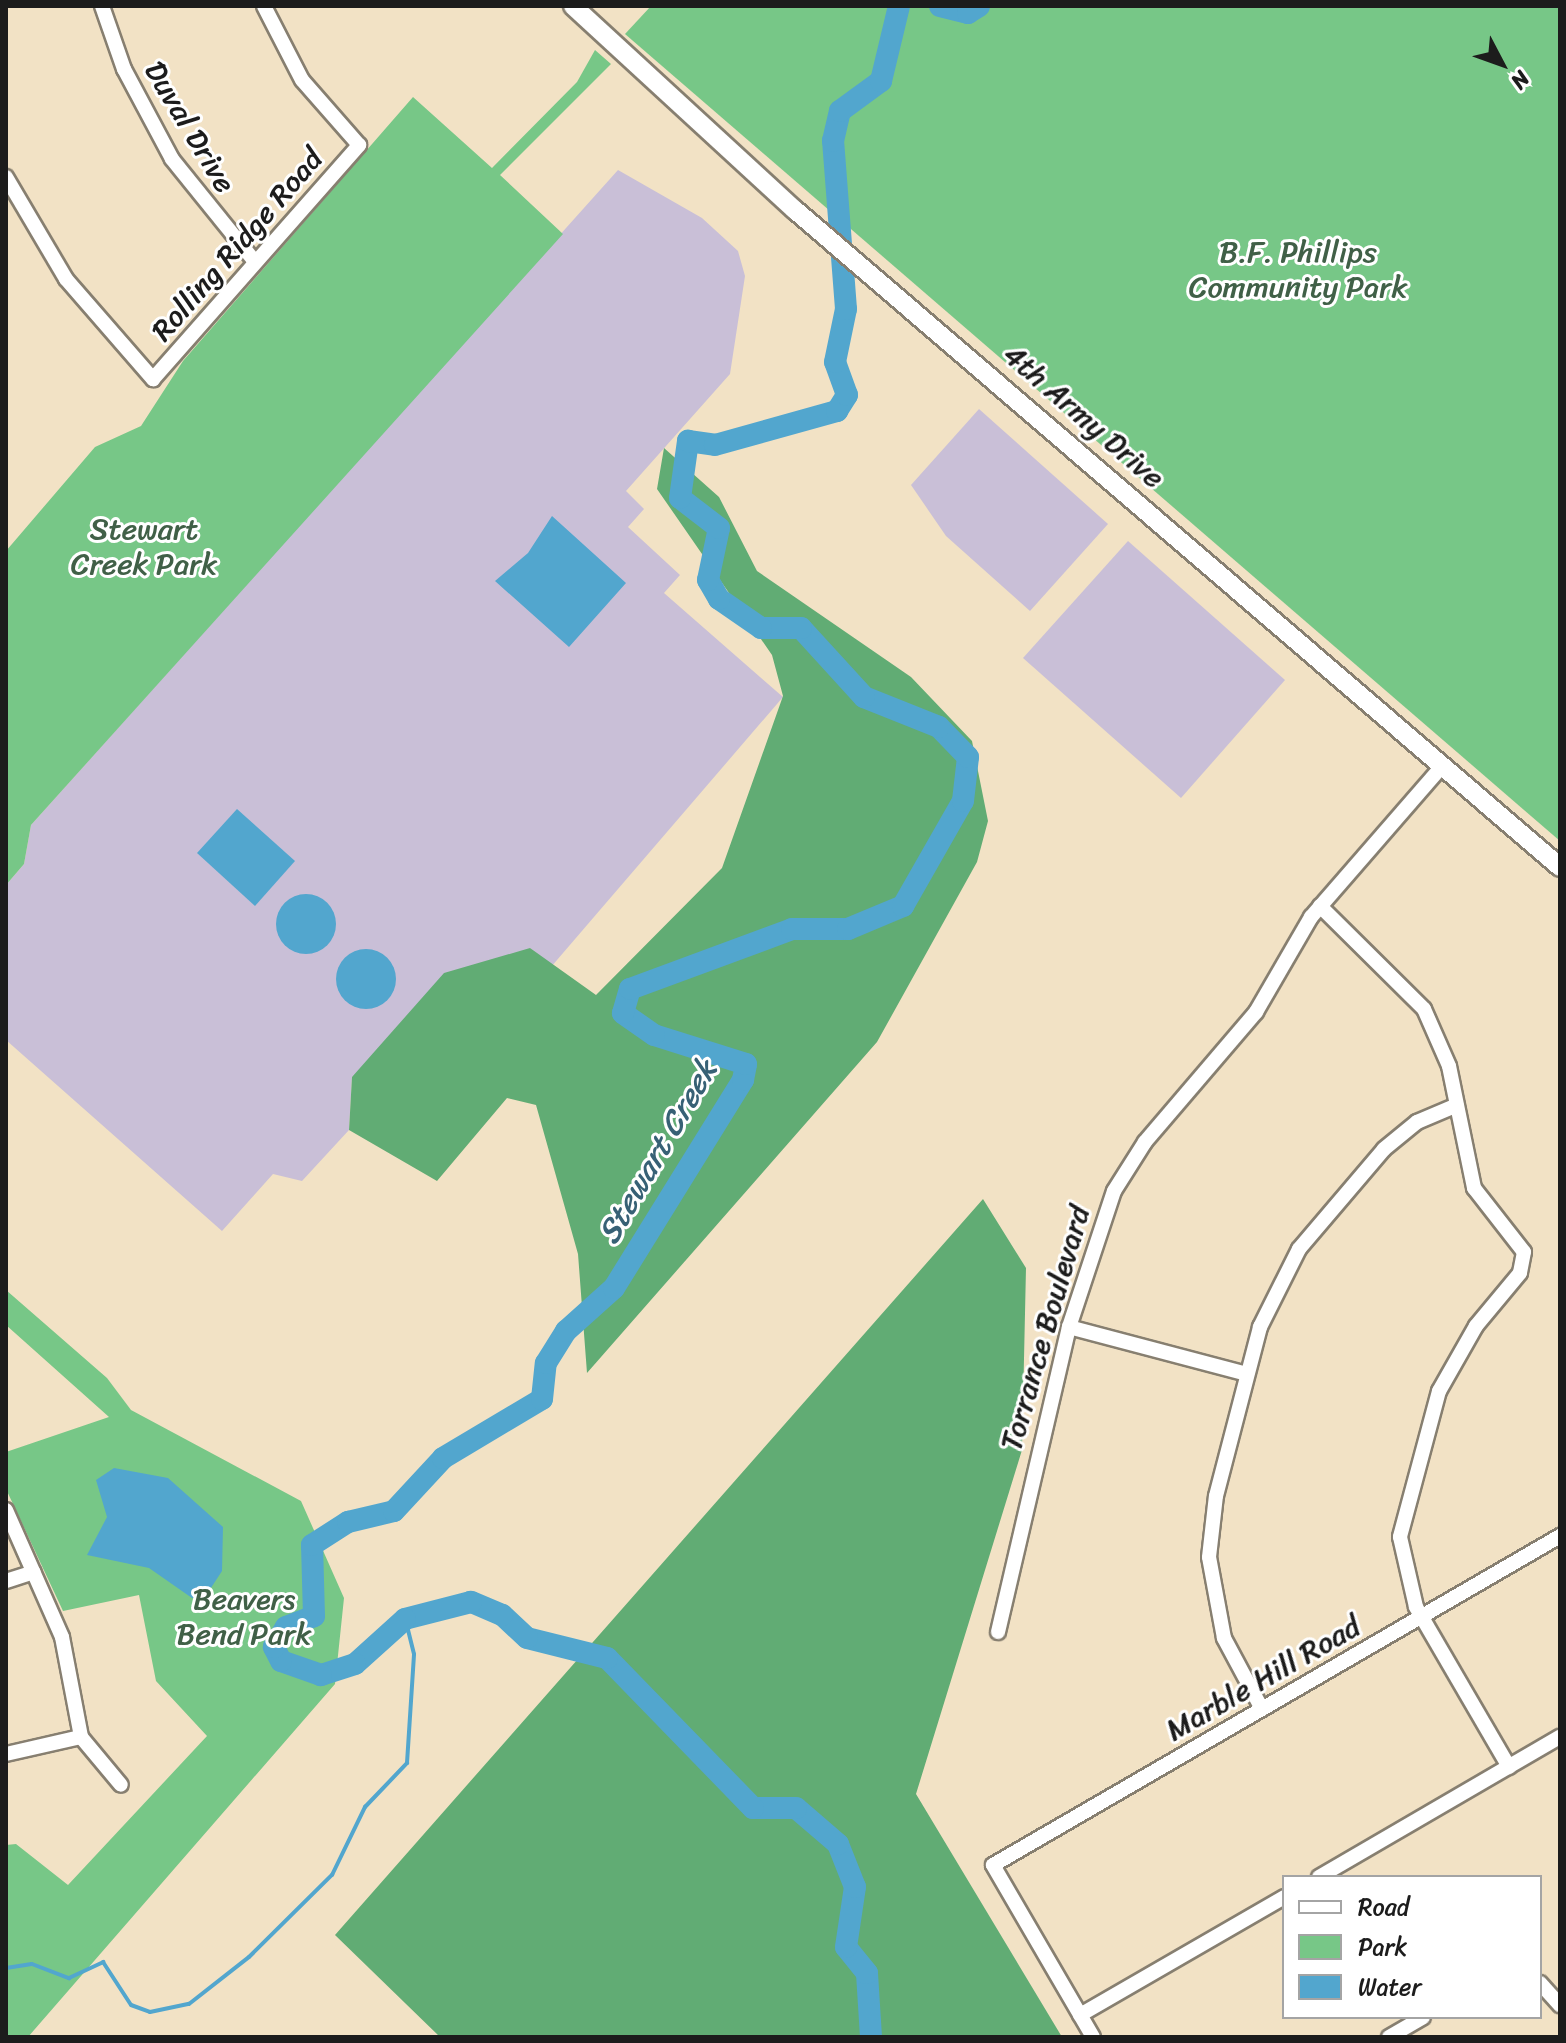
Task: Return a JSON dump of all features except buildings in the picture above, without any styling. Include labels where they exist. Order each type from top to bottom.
[{"type":"street","name":"Duval Drive","points":[[102,6],[124,69],[172,159],[255,262]]},
{"type":"street","name":"Rolling Ridge Road","points":[[6,177],[66,279],[153,379],[359,145],[302,80],[264,6]]},
{"type":"street","name":"4th Army Drive","points":[[573,6],[733,155],[1560,867]]},
{"type":"street","name":"Torrance Boulevard","points":[[998,1632],[1010,1607],[1016,1532],[1093,1238],[1122,1175],[1256,1012],[1320,906],[1443,765]]},
{"type":"street","points":[[1320,906],[1418,1001],[1441,1043],[1474,1188],[1525,1261],[1459,1352],[1421,1438],[1400,1537],[1407,1585],[1421,1617],[1509,1767]]},
{"type":"street","points":[[1262,1709],[1224,1638],[1209,1557],[1216,1496],[1247,1374],[1273,1295],[1313,1231],[1395,1138],[1457,1105]]},
{"type":"street","points":[[1069,1327],[1247,1374]]},
{"type":"street","points":[[6,1510],[62,1637],[81,1737],[121,1785]]},
{"type":"street","name":"Marble Hill Road","points":[[1080,2015],[993,1865],[1560,1536]]},
{"type":"street","points":[[6,1581],[34,1572]]},
{"type":"street","points":[[6,1754],[81,1737]]},
{"type":"street","points":[[1322,1875],[1560,1737]]},
{"type":"street","points":[[1093,2037],[1080,2015],[1282,1898]]},
{"type":"street","points":[[1542,1985],[1560,2005]]},
{"type":"street","points":[[1389,2037],[1420,2019]]},
{"type":"shaded area","points":[[618,170],[702,218],[738,251],[745,276],[730,374],[626,491],[644,509],[628,527],[680,575],[664,593],[783,697],[551,967],[530,948],[352,1077],[349,1130],[302,1181],[273,1174],[222,1231],[6,1040],[6,885],[24,864],[31,825]]},
{"type":"shaded area","points":[[979,409],[1108,524],[1030,611],[946,536],[911,485]]},
{"type":"shaded area","points":[[1128,541],[1285,680],[1181,798],[1023,658]]},
{"type":"green space","name":"B.F. Phillips Community Park","points":[[651,6],[1560,6],[1560,841],[625,34]]},
{"type":"green space","name":"Stewart Creek Park","points":[[595,50],[611,64],[500,175],[563,234],[31,825],[24,864],[6,885],[6,551],[95,447],[141,426],[183,361],[413,97],[492,168],[577,82]]},
{"type":"green space","points":[[664,448],[719,497],[757,571],[911,677],[972,741],[988,821],[977,862],[877,1042],[587,1373],[578,1254],[536,1105],[507,1098],[437,1181],[349,1130],[352,1077],[444,973],[530,948],[596,995],[722,868],[783,696],[772,655],[657,489]]},
{"type":"green space","points":[[983,1199],[1026,1268],[1022,1450],[916,1794],[1062,2037],[440,2037],[335,1935]]},
{"type":"green space","name":"Beavers Bend Park","points":[[6,1290],[107,1378],[131,1410],[301,1501],[344,1598],[335,1684],[28,2037],[6,2037],[6,1845],[16,1844],[68,1885],[207,1736],[156,1681],[139,1595],[63,1611],[6,1489],[6,1452],[109,1417],[6,1325]]},
{"type":"water","points":[[552,516],[626,583],[569,647],[495,581],[528,553]]},
{"type":"water","points":[[237,809],[295,861],[255,906],[197,853]]},
{"type":"water","points":[[306,894],[327,903],[336,924],[327,945],[306,954],[285,945],[276,924],[285,903]]},
{"type":"water","points":[[366,949],[387,958],[396,979],[387,1000],[366,1009],[345,1000],[336,979],[345,958]]},
{"type":"water","points":[[114,1468],[168,1478],[223,1527],[222,1571],[205,1597],[192,1598],[149,1568],[87,1555],[107,1517],[96,1480]]},
{"type":"waterway","name":"Stewart Creek","points":[[871,2037],[867,1973],[846,1947],[855,1887],[838,1844],[796,1808],[753,1808],[607,1658],[527,1638],[502,1615],[471,1602],[405,1619],[355,1664],[321,1675],[281,1661],[274,1647],[286,1627],[314,1616],[312,1545],[348,1522],[394,1511],[443,1458],[542,1399],[546,1363],[566,1331],[614,1288],[743,1080],[746,1064],[654,1035],[623,1013],[630,989],[792,929],[848,929],[903,906],[963,801],[968,757],[939,727],[864,697],[801,628],[761,628],[719,599],[708,580],[719,528],[680,498],[688,441],[715,445],[837,411],[847,395],[835,362],[846,309],[833,141],[840,111],[881,81],[899,6]]},
{"type":"waterway","name":"Stewart Creek","points":[[940,6],[968,13],[979,6]]},
{"type":"waterway","points":[[6,1968],[32,1964],[69,1978],[103,1962],[131,2005],[150,2012],[189,2004],[249,1957],[332,1875],[365,1807],[407,1763],[414,1654],[405,1619]]}]
